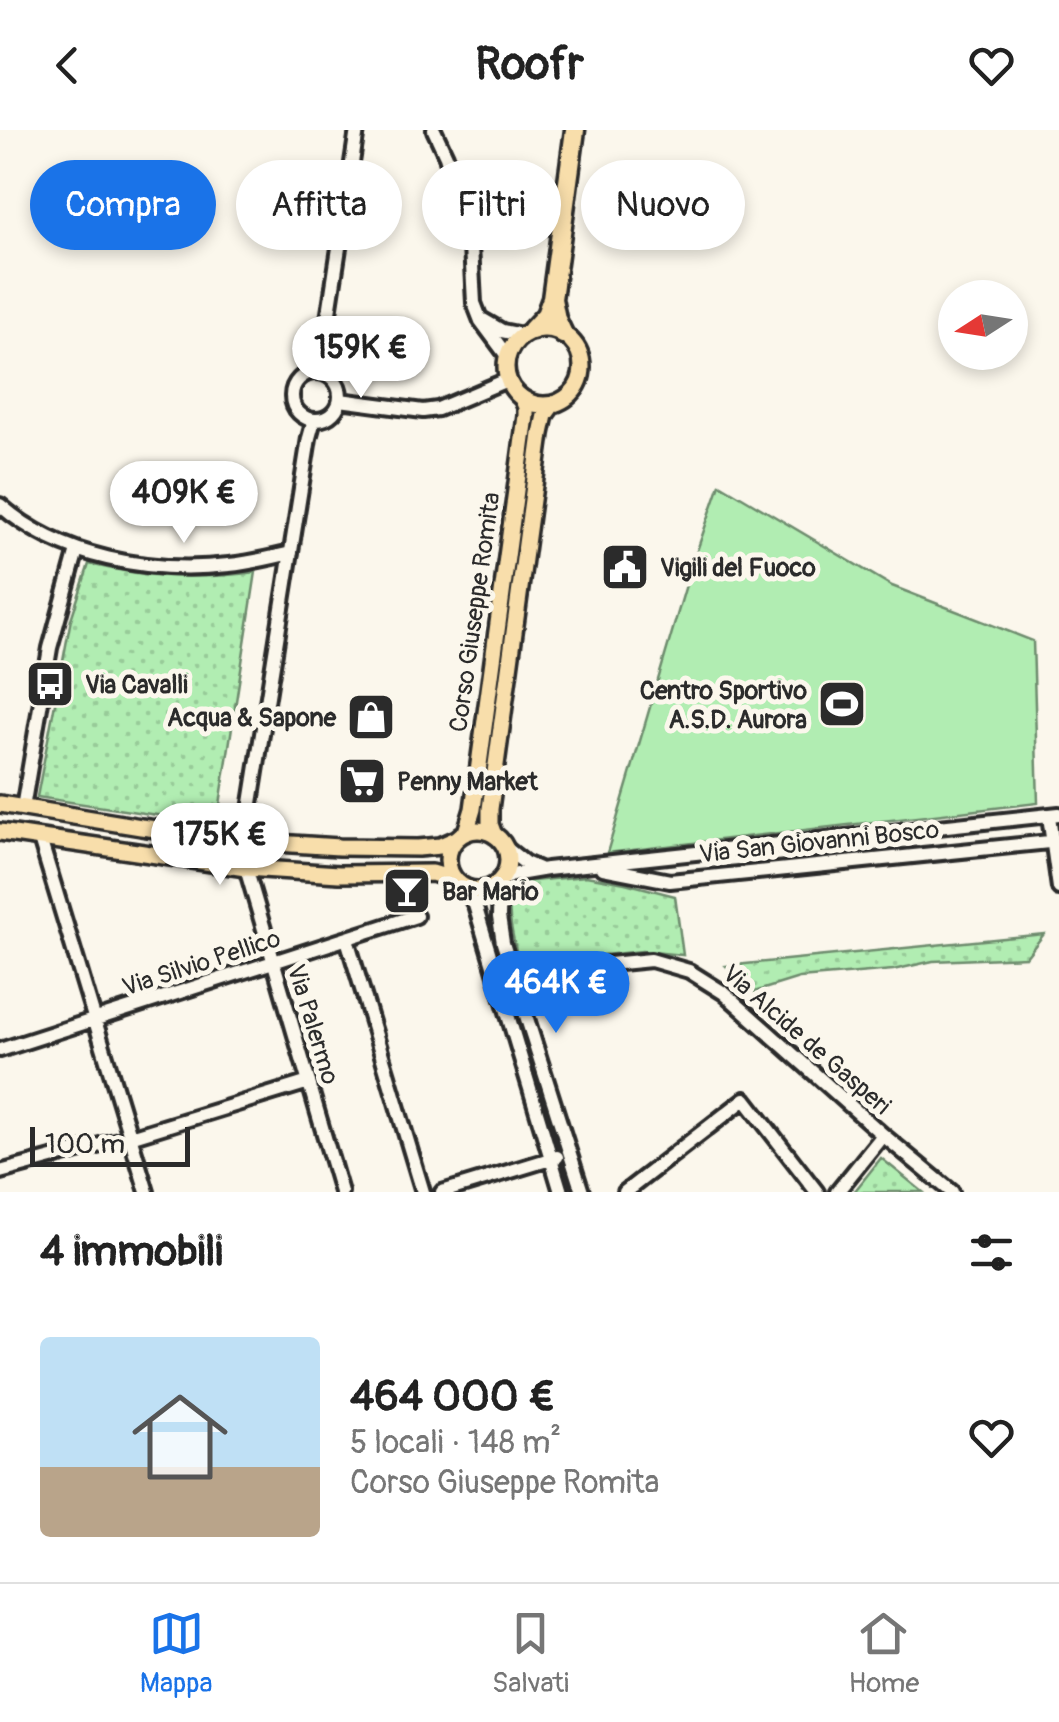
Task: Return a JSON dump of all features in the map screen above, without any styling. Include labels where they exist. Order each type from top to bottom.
[{"type":"highway","points":[[527,333],[546,314],[552,298],[575,130]]},
{"type":"highway","points":[[552,298],[563,334]]},
{"type":"main road","points":[[546,328],[563,334],[579,352],[578,384],[553,404],[537,404],[522,398],[513,390],[505,368],[512,345],[527,333],[546,328]]},
{"type":"main road","name":"Corso Giuseppe Romita","points":[[461,836],[474,809],[526,416],[522,398]]},
{"type":"main road","name":"Corso Giuseppe Romita","points":[[494,834],[490,809],[513,626],[544,420],[553,404]]},
{"type":"main road","points":[[0,804],[246,841],[339,847],[440,846],[480,830],[494,834],[506,848],[508,866],[500,880],[482,890],[432,873],[339,874],[246,868],[0,832]]},
{"type":"main road","points":[[30,809],[40,839]]},
{"type":"main road","points":[[460,884],[450,872],[448,857],[461,836]]},
{"type":"main road","points":[[246,841],[246,868]]},
{"type":"street","points":[[320,372],[356,130]]},
{"type":"street","points":[[434,130],[446,156],[472,246],[473,297],[478,315],[507,356]]},
{"type":"street","points":[[478,315],[502,331],[527,333]]},
{"type":"street","points":[[320,372],[338,385],[340,400],[334,412],[314,420],[295,408],[292,393],[305,374],[320,372]]},
{"type":"street","points":[[340,400],[424,411],[508,380]]},
{"type":"street","points":[[246,841],[314,420]]},
{"type":"street","points":[[0,504],[35,530],[78,550],[116,559],[177,568],[234,565],[291,553]]},
{"type":"street","points":[[30,809],[50,648],[78,550]]},
{"type":"street","points":[[1054,815],[1059,888]]},
{"type":"street","name":"Via San Giovanni Bosco","points":[[500,880],[546,869],[1054,815]]},
{"type":"street","points":[[40,839],[147,1192]]},
{"type":"street","name":"Via San Giovanni Bosco","points":[[586,865],[670,881],[1055,841]]},
{"type":"street","points":[[506,848],[528,865],[546,869]]},
{"type":"street","name":"Via Palermo","points":[[246,868],[341,1192]]},
{"type":"street","points":[[500,880],[500,929],[582,1192]]},
{"type":"street","points":[[460,884],[474,905],[561,1192]]},
{"type":"street","name":"Via Silvio Pellico","points":[[0,1050],[416,916]]},
{"type":"street","points":[[347,940],[423,1192]]},
{"type":"street","name":"Via Alcide de Gasperi","points":[[496,976],[652,960],[689,971],[732,999],[952,1192]]},
{"type":"street","points":[[0,1172],[308,1082]]},
{"type":"street","points":[[626,1192],[745,1099],[817,1192]]},
{"type":"street","points":[[837,1192],[883,1135]]},
{"type":"street","points":[[442,1192],[569,1154]]},
{"type":"green space","name":"Centro Sportivo A.S.D. Aurora","points":[[720,484],[892,586],[1033,641],[1038,803],[607,853],[691,568]]},
{"type":"green space","points":[[89,564],[172,576],[256,572],[217,824],[37,797],[71,619]]},
{"type":"green space","points":[[586,876],[675,896],[683,955],[642,951],[519,964],[510,914],[513,886]]},
{"type":"green space","points":[[1044,934],[1026,957],[933,961],[893,970],[799,978],[754,992],[726,966]]},
{"type":"green space","points":[[881,1158],[923,1192],[854,1192]]},
{"type":"place","name":"Vigili del Fuoco","points":[[625,567]]},
{"type":"place","name":"Via Cavalli","points":[[50,684]]},
{"type":"place","name":"Centro Sportivo A.S.D. Aurora","points":[[842,704]]},
{"type":"place","name":"Acqua & Sapone","points":[[371,717]]},
{"type":"place","name":"Penny Market","points":[[362,781]]},
{"type":"place","name":"Bar Mario","points":[[407,891]]}]
